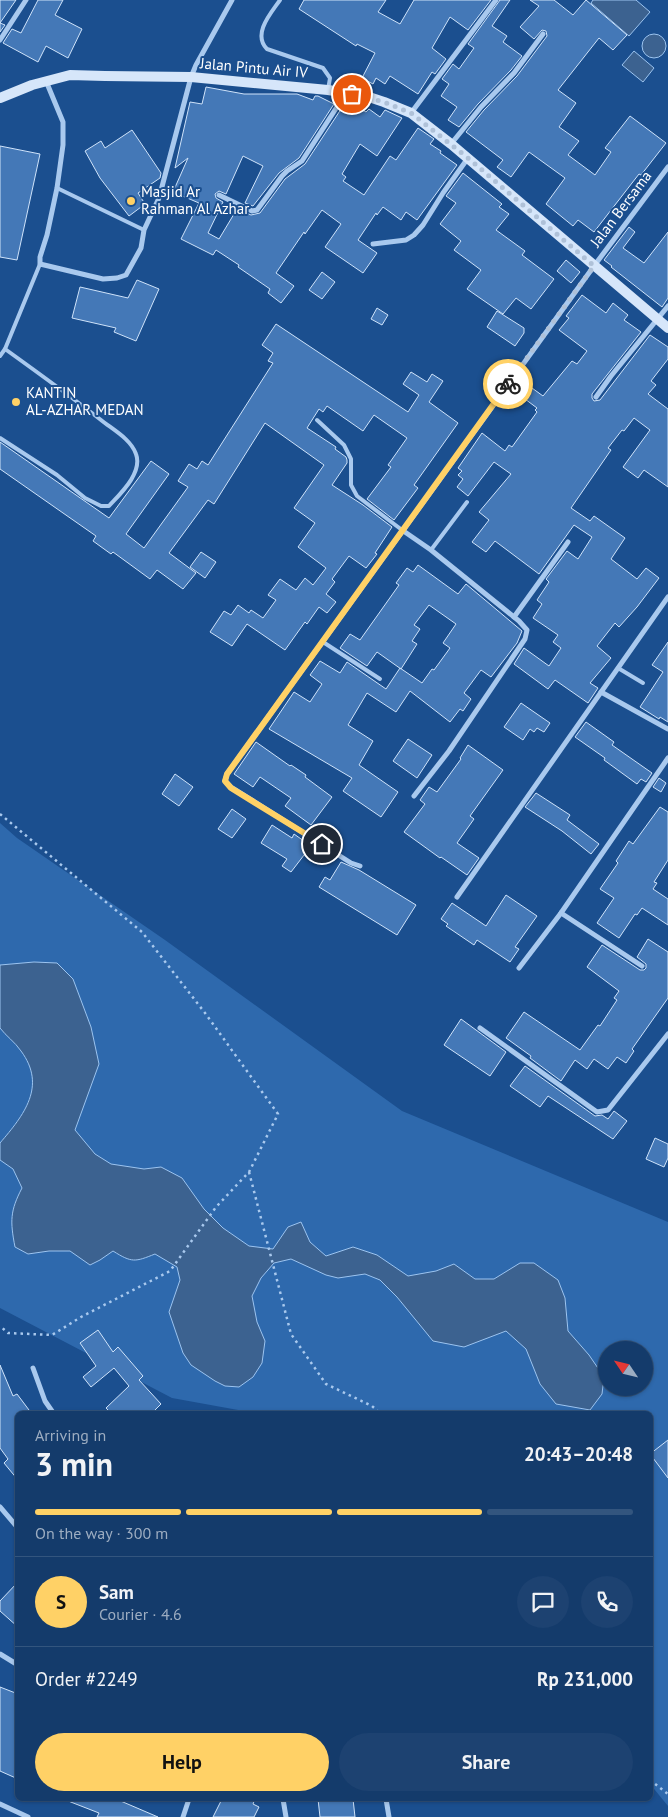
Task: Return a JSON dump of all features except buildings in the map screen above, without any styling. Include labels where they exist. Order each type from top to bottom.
[{"type":"main road","name":"Jalan Pintu Air IV","points":[[0,98],[46,81],[70,75],[191,77],[328,90],[384,102],[411,113],[451,144],[668,328]]},
{"type":"street","points":[[0,40],[26,0]]},
{"type":"street","points":[[46,81],[63,122],[63,145],[57,188],[47,236],[40,257],[40,264],[103,278],[117,278],[126,275],[141,248],[144,230],[159,198],[191,77],[232,0]]},
{"type":"street","points":[[411,113],[496,0]]},
{"type":"street","points":[[451,144],[481,107],[514,73],[543,34]]},
{"type":"street","points":[[219,195],[252,210],[257,210],[286,171],[302,160],[346,93]]},
{"type":"street","points":[[373,244],[406,240],[414,234],[468,158]]},
{"type":"street","name":"Jalan Bersama","points":[[360,866],[351,863],[231,788],[225,781],[232,766],[402,530],[668,167]]},
{"type":"street","points":[[596,397],[668,306]]},
{"type":"street","points":[[402,530],[431,550],[514,617],[526,630],[525,639],[449,750],[414,796]]},
{"type":"street","points":[[514,617],[568,542]]},
{"type":"street","points":[[457,897],[668,597]]},
{"type":"street","points":[[601,692],[668,729]]},
{"type":"street","points":[[520,968],[562,913],[668,758]]},
{"type":"street","points":[[562,913],[642,966]]},
{"type":"street","points":[[480,1028],[597,1112],[608,1110],[668,1034]]},
{"type":"street","points":[[33,1368],[45,1401],[52,1411]]},
{"type":"street","points":[[0,1507],[15,1524]]},
{"type":"street","points":[[0,1654],[15,1663]]},
{"type":"street","points":[[183,1817],[188,1801]]},
{"type":"street","points":[[282,1801],[286,1817]]},
{"type":"street","points":[[386,1801],[388,1817]]},
{"type":"street","points":[[0,1804],[28,1817]]},
{"type":"lane","points":[[280,0],[264,23],[262,34],[264,46],[267,49],[323,68],[327,71],[330,78],[328,90]]},
{"type":"lane","points":[[57,188],[144,230]]},
{"type":"lane","points":[[0,356],[5,349],[40,264]]},
{"type":"lane","points":[[0,438],[57,475],[85,498],[101,506],[108,506],[112,502],[136,470],[137,455],[130,443],[74,399],[5,349]]},
{"type":"lane","points":[[317,420],[344,445],[348,452],[351,459],[351,485],[357,496],[402,530]]},
{"type":"lane","points":[[431,550],[467,502]]},
{"type":"lane","points":[[323,642],[380,679]]},
{"type":"lane","points":[[618,668],[643,683]]},
{"type":"path","points":[[0,814],[142,932],[205,1013],[278,1114],[250,1172],[216,1207],[170,1270],[81,1317],[52,1335],[8,1333],[0,1326]]},
{"type":"path","points":[[250,1172],[291,1334],[326,1384],[372,1406],[378,1411]]},
{"type":"path","points":[[653,1782],[668,1794]]},
{"type":"shaded area","points":[[593,0],[636,0],[650,12],[629,36],[591,3]]},
{"type":"shaded area","points":[[654,34],[659,35],[665,41],[665,51],[659,57],[654,58],[649,57],[643,51],[642,46],[643,41],[649,35]]},
{"type":"shaded area","points":[[634,51],[654,68],[643,82],[622,65]]},
{"type":"shaded area","points":[[0,823],[17,838],[165,940],[402,1111],[668,1222],[668,1806],[653,1788],[653,1411],[244,1411],[172,1398],[0,1308]]},
{"type":"shaded area","points":[[34,962],[57,963],[73,979],[91,1027],[99,1064],[75,1130],[95,1154],[111,1164],[144,1169],[161,1167],[182,1178],[204,1209],[223,1228],[249,1246],[273,1249],[288,1227],[301,1222],[310,1242],[326,1256],[353,1247],[377,1255],[408,1276],[436,1271],[454,1264],[475,1279],[494,1279],[520,1263],[534,1263],[558,1280],[565,1298],[568,1331],[598,1368],[598,1396],[600,1396],[590,1410],[556,1404],[540,1384],[526,1349],[506,1331],[464,1347],[433,1341],[397,1297],[380,1280],[365,1274],[338,1278],[326,1275],[291,1259],[274,1263],[261,1278],[252,1296],[257,1322],[265,1341],[262,1363],[253,1377],[239,1387],[225,1386],[191,1365],[183,1353],[169,1312],[180,1280],[177,1267],[155,1254],[143,1259],[134,1260],[125,1258],[113,1251],[90,1265],[70,1251],[28,1254],[15,1247],[12,1216],[15,1203],[22,1188],[13,1169],[0,1160],[0,1143],[24,1111],[32,1088],[32,1076],[29,1064],[21,1051],[0,1028],[0,965]]},
{"type":"way so far","points":[[352,94],[366,96],[411,113],[468,158],[594,266],[508,384]]},
{"type":"place","name":"Masjid Ar Rahman Al Azhar","points":[[131,201]]},
{"type":"place","name":"KANTIN AL-AZHAR MEDAN","points":[[16,402]]},
{"type":"route","points":[[322,844],[231,788],[226,784],[225,778],[508,384]]}]
